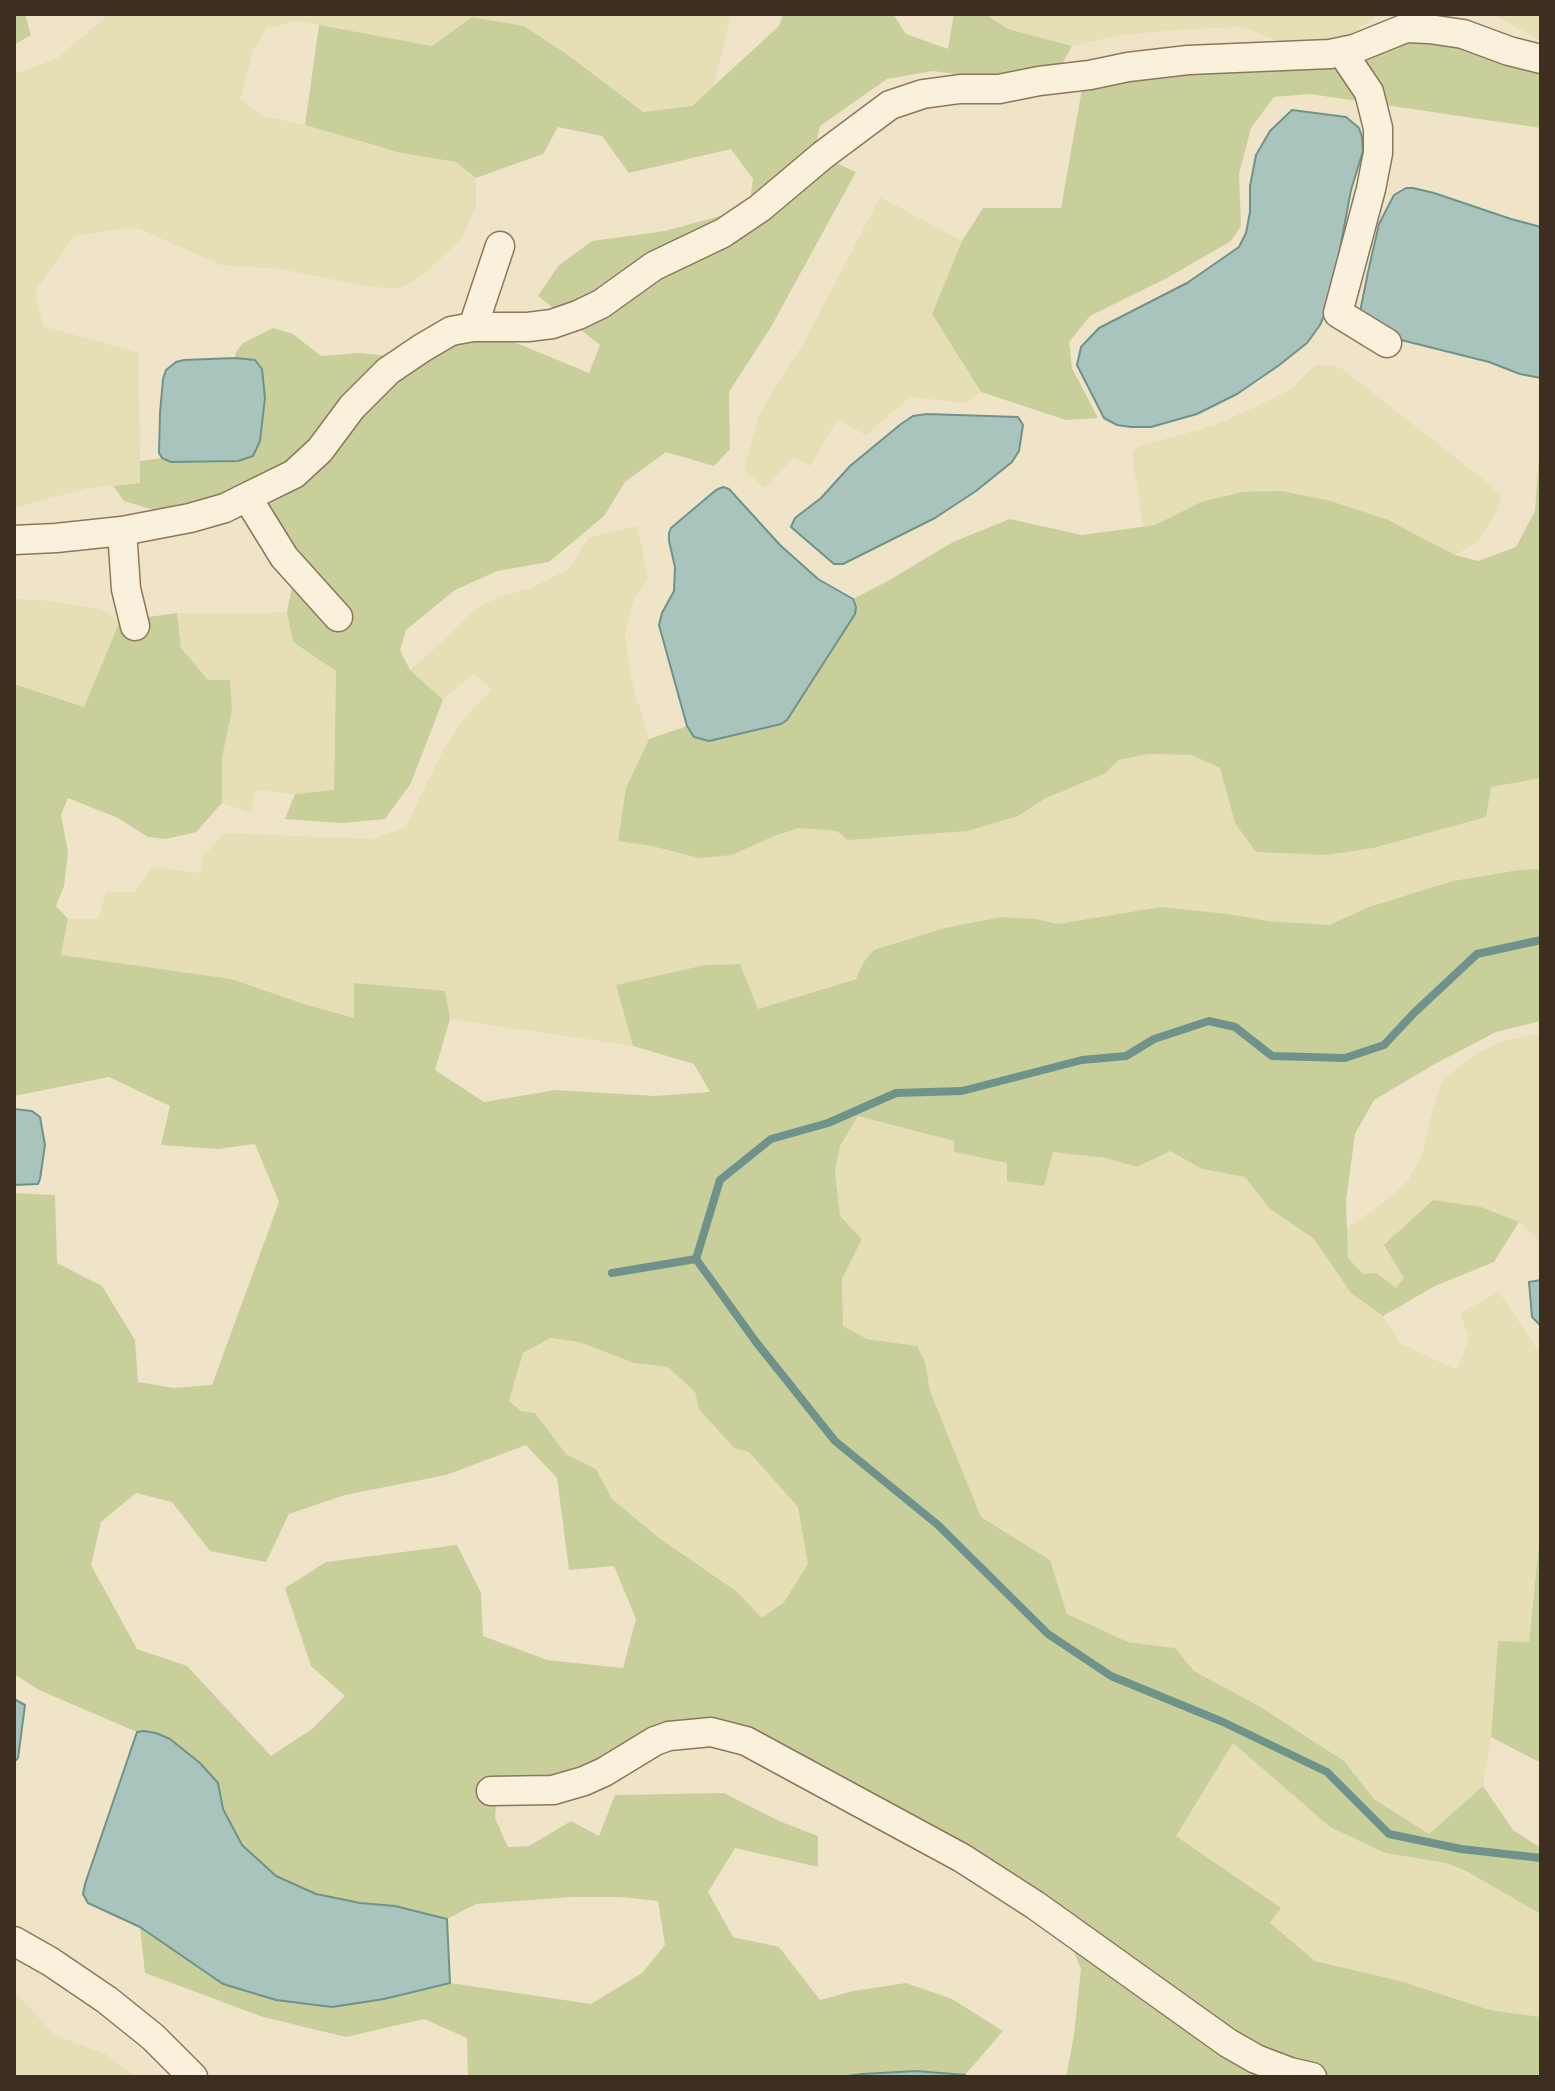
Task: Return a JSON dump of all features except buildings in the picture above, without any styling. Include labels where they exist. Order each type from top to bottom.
[{"type":"street","points":[[14,540],[122,531],[225,508],[294,474],[320,450],[352,407],[388,371],[451,331],[473,327],[552,324],[601,304],[654,266],[723,233],[760,208],[823,155],[890,105],[923,94],[960,89],[999,89],[1188,60],[1330,54],[1406,28],[1463,34],[1541,59]]},
{"type":"street","points":[[1342,52],[1369,92],[1378,128],[1378,153],[1338,313],[1387,343]]},
{"type":"street","points":[[473,327],[500,246]]},
{"type":"street","points":[[247,497],[284,557],[338,617]]},
{"type":"street","points":[[122,531],[126,589],[135,626]]},
{"type":"street","points":[[491,1791],[553,1790],[584,1781],[669,1736],[711,1732],[746,1741],[962,1858],[1035,1905],[1228,2043],[1256,2059],[1312,2077]]},
{"type":"street","points":[[14,1941],[107,2000],[153,2037],[193,2077]]},
{"type":"shaded area","points":[[109,14],[731,14],[713,88],[691,106],[643,112],[568,55],[523,26],[472,17],[432,46],[297,21],[267,28],[254,49],[240,98],[263,116],[401,153],[456,162],[476,178],[476,206],[461,239],[423,275],[400,288],[369,287],[281,269],[221,265],[135,227],[74,236],[35,291],[43,326],[139,353],[140,483],[88,488],[14,508],[14,74],[56,59]]},
{"type":"shaded area","points":[[985,14],[1379,14],[1340,42],[1298,46],[1243,27],[1120,35],[1072,46],[1008,29]]},
{"type":"shaded area","points":[[1483,14],[1541,14],[1541,41],[1498,17]]},
{"type":"shaded area","points":[[880,197],[962,241],[932,314],[981,392],[967,403],[910,397],[866,435],[837,420],[810,466],[794,457],[765,488],[744,469],[758,418],[805,341]]},
{"type":"shaded area","points":[[1316,365],[1341,368],[1501,496],[1496,513],[1477,542],[1455,555],[1386,519],[1327,500],[1282,491],[1201,502],[1155,525],[1143,526],[1132,454],[1137,447],[1215,425],[1262,404],[1291,389]]},
{"type":"shaded area","points":[[637,526],[648,577],[633,602],[625,637],[633,685],[649,739],[626,788],[619,841],[652,846],[774,836],[799,828],[838,831],[1018,816],[1046,798],[1104,774],[1119,760],[1149,754],[1191,755],[1220,768],[1235,823],[1541,778],[1541,869],[1519,870],[1369,907],[1329,925],[1268,921],[1228,914],[1106,917],[1058,924],[1036,919],[863,963],[857,978],[757,1009],[740,964],[704,965],[617,985],[633,1046],[450,1019],[444,991],[354,984],[355,1018],[301,1003],[61,955],[68,919],[98,919],[106,892],[135,892],[152,867],[200,873],[202,858],[224,833],[370,839],[405,828],[442,752],[463,720],[492,689],[473,674],[443,700],[410,670],[475,609],[496,598],[531,588],[570,568],[588,538]]},
{"type":"shaded area","points":[[14,599],[101,609],[120,621],[84,707],[14,684]]},
{"type":"shaded area","points":[[287,612],[293,642],[336,671],[334,790],[295,794],[255,790],[252,813],[222,803],[222,758],[232,710],[230,680],[208,681],[181,648],[177,613]]},
{"type":"shaded area","points":[[1541,1033],[1541,1243],[1519,1222],[1404,1278],[1396,1288],[1377,1273],[1363,1275],[1348,1258],[1346,1229],[1407,1182],[1422,1156],[1443,1079],[1477,1054],[1500,1042]]},
{"type":"shaded area","points":[[858,1116],[955,1141],[955,1152],[1007,1163],[1044,1185],[1053,1152],[1106,1158],[1137,1167],[1170,1151],[1202,1169],[1245,1177],[1269,1208],[1314,1239],[1351,1293],[1383,1316],[1400,1343],[1457,1370],[1469,1339],[1460,1313],[1499,1292],[1541,1355],[1541,1525],[1529,1642],[1498,1642],[1491,1737],[1483,1786],[1429,1834],[1374,1799],[1344,1761],[1259,1706],[1194,1671],[1175,1648],[1128,1642],[1067,1614],[1050,1560],[981,1517],[930,1391],[925,1362],[917,1347],[867,1339],[843,1326],[842,1279],[862,1239],[840,1216],[835,1172],[840,1146]]},
{"type":"shaded area","points":[[552,1338],[579,1342],[634,1363],[668,1367],[695,1392],[699,1409],[734,1448],[749,1452],[798,1507],[809,1564],[784,1602],[762,1619],[736,1591],[659,1538],[612,1499],[596,1469],[566,1454],[535,1414],[521,1411],[509,1401],[523,1353]]},
{"type":"shaded area","points":[[1233,1743],[1330,1827],[1385,1853],[1446,1863],[1466,1871],[1541,1914],[1541,2017],[1490,2010],[1400,1981],[1315,1961],[1270,1923],[1281,1908],[1176,1836]]},
{"type":"shaded area","points":[[14,1991],[55,2035],[107,2055],[136,2077],[14,2077]]},
{"type":"green space","points":[[14,14],[25,14],[31,35],[14,45]]},
{"type":"green space","points":[[783,14],[893,14],[906,34],[948,49],[954,14],[985,14],[1008,29],[1072,46],[1060,68],[976,77],[933,71],[887,79],[820,126],[814,153],[856,172],[771,327],[729,392],[730,449],[714,466],[666,452],[625,482],[604,516],[549,562],[497,571],[455,590],[406,630],[400,650],[410,670],[443,700],[411,783],[385,819],[342,823],[285,819],[295,794],[334,790],[336,671],[293,642],[287,612],[297,562],[262,513],[170,515],[124,501],[113,486],[140,483],[140,461],[162,458],[171,462],[238,461],[260,441],[265,398],[262,369],[255,360],[235,358],[243,343],[273,328],[293,334],[321,356],[358,353],[422,359],[455,337],[497,335],[589,373],[600,345],[538,296],[558,266],[592,241],[665,231],[749,208],[753,179],[731,149],[629,173],[602,136],[558,127],[543,154],[476,178],[456,162],[401,153],[305,125],[319,25],[432,46],[472,17],[524,26],[643,112],[692,106],[779,26]]},
{"type":"green space","points":[[1409,38],[1438,40],[1541,67],[1541,128],[1310,94],[1274,97],[1251,128],[1239,174],[1241,226],[1231,241],[1167,278],[1090,316],[1069,342],[1072,368],[1098,418],[1066,420],[981,392],[932,314],[962,241],[983,208],[1061,208],[1083,83],[1263,60],[1342,69]]},
{"type":"green space","points":[[1541,432],[1541,778],[1491,787],[1486,817],[1373,848],[1327,855],[1256,852],[1235,823],[1220,768],[1191,755],[1149,754],[1119,760],[1104,774],[1046,798],[1018,816],[967,831],[848,840],[837,831],[799,828],[732,855],[699,858],[618,841],[626,788],[649,739],[687,726],[690,733],[709,741],[787,721],[855,614],[853,599],[953,542],[1010,519],[1082,535],[1155,525],[1201,502],[1242,492],[1282,491],[1327,500],[1386,519],[1455,555],[1478,561],[1516,547],[1535,511]]},
{"type":"green space","points":[[177,613],[181,648],[208,680],[230,680],[232,710],[222,758],[222,803],[196,832],[166,839],[148,837],[118,818],[68,798],[61,815],[68,852],[64,886],[56,906],[68,919],[61,955],[231,979],[354,1018],[354,983],[445,991],[450,1019],[435,1070],[484,1102],[556,1090],[655,1096],[710,1092],[694,1064],[633,1046],[616,985],[705,965],[740,964],[758,1009],[856,979],[863,963],[874,950],[945,928],[1001,917],[1058,924],[1161,907],[1268,921],[1329,925],[1369,907],[1453,881],[1541,869],[1541,1021],[1496,1032],[1374,1100],[1355,1134],[1346,1201],[1348,1258],[1363,1274],[1377,1273],[1396,1288],[1404,1278],[1384,1245],[1433,1200],[1481,1207],[1519,1222],[1494,1262],[1435,1286],[1383,1316],[1351,1293],[1314,1239],[1269,1208],[1245,1177],[1202,1169],[1170,1151],[1137,1167],[1106,1158],[1053,1152],[1044,1186],[1007,1181],[1007,1163],[954,1152],[954,1141],[858,1116],[840,1146],[835,1172],[840,1216],[862,1239],[842,1279],[843,1326],[867,1339],[917,1346],[925,1362],[930,1391],[981,1517],[1050,1560],[1067,1614],[1128,1642],[1175,1648],[1194,1671],[1259,1706],[1344,1761],[1374,1799],[1429,1834],[1483,1786],[1513,1830],[1541,1848],[1541,1914],[1466,1871],[1446,1863],[1385,1853],[1330,1827],[1233,1743],[1176,1836],[1281,1908],[1270,1923],[1315,1961],[1400,1981],[1490,2010],[1541,2017],[1541,2077],[1066,2077],[1081,1969],[1067,1935],[773,1743],[663,1735],[538,1781],[498,1784],[495,1818],[508,1847],[529,1846],[571,1821],[599,1836],[615,1795],[724,1793],[779,1821],[818,1836],[818,1867],[735,1848],[708,1892],[733,1937],[779,1947],[820,2000],[853,1991],[906,1983],[952,1999],[1003,2031],[965,2075],[916,2071],[839,2077],[468,2077],[467,2038],[424,2019],[346,2037],[263,2017],[145,1973],[140,1927],[223,1984],[384,1999],[450,1983],[591,2004],[642,1973],[665,1945],[658,1901],[571,1897],[476,1904],[447,1919],[395,1906],[316,1894],[276,1876],[242,1845],[223,1809],[218,1783],[200,1763],[170,1739],[156,1733],[137,1732],[39,1690],[14,1674],[14,1193],[55,1195],[57,1263],[102,1286],[135,1340],[138,1382],[174,1388],[212,1385],[279,1202],[255,1144],[218,1149],[161,1145],[170,1106],[109,1077],[14,1096],[14,684],[84,707],[120,621]],"holes":[[[551,1338],[579,1342],[634,1363],[668,1367],[695,1392],[699,1409],[734,1448],[749,1452],[798,1507],[808,1564],[784,1602],[762,1618],[736,1591],[659,1538],[612,1499],[596,1469],[566,1454],[535,1413],[521,1411],[509,1401],[523,1353]],[[526,1445],[557,1478],[569,1570],[614,1566],[636,1619],[623,1668],[547,1660],[483,1636],[481,1593],[457,1545],[326,1562],[285,1588],[311,1666],[345,1696],[312,1729],[271,1756],[187,1666],[137,1649],[91,1565],[101,1522],[136,1493],[172,1502],[210,1551],[266,1562],[289,1514],[345,1495],[446,1475]]]},
{"type":"green space","points":[[1541,1525],[1541,1763],[1491,1737],[1498,1641],[1529,1642]]},
{"type":"water","points":[[1292,110],[1346,117],[1359,128],[1362,137],[1363,151],[1351,190],[1330,302],[1320,325],[1307,343],[1278,366],[1237,394],[1197,414],[1151,427],[1117,425],[1104,418],[1077,365],[1081,347],[1099,328],[1187,283],[1239,247],[1246,233],[1250,212],[1250,186],[1256,155],[1270,131]]},
{"type":"water","points":[[1406,188],[1434,193],[1541,227],[1541,378],[1405,341],[1380,332],[1361,315],[1379,224],[1394,195]]},
{"type":"water","points":[[184,360],[255,360],[262,369],[265,398],[260,441],[253,456],[238,461],[171,462],[162,458],[159,453],[160,413],[166,370]]},
{"type":"water","points":[[913,416],[1018,417],[1023,425],[1019,451],[1012,462],[976,491],[935,518],[843,564],[834,564],[791,527],[795,518],[821,498],[850,466],[901,424]]},
{"type":"water","points":[[723,487],[729,489],[780,545],[818,579],[853,599],[856,607],[855,614],[787,720],[709,741],[694,737],[687,726],[659,625],[674,591],[675,567],[669,541],[671,528]]},
{"type":"water","points":[[14,1109],[32,1111],[40,1117],[45,1145],[38,1184],[14,1185]]},
{"type":"water","points":[[1541,1280],[1541,1326],[1532,1317],[1529,1282]]},
{"type":"water","points":[[14,1699],[25,1705],[18,1758],[14,1762]]},
{"type":"water","points":[[144,1731],[170,1739],[200,1763],[218,1783],[223,1809],[242,1845],[276,1876],[316,1894],[395,1906],[447,1919],[450,1983],[384,1999],[332,2007],[276,2000],[223,1984],[140,1927],[88,1903],[83,1894],[85,1884],[137,1732]]},
{"type":"water","points":[[916,2071],[968,2077],[839,2077],[862,2074]]},
{"type":"waterway","points":[[612,1273],[696,1259],[720,1180],[771,1139],[828,1123],[896,1093],[962,1091],[1082,1060],[1126,1056],[1154,1039],[1209,1021],[1235,1027],[1272,1056],[1345,1058],[1384,1045],[1477,954],[1541,940]]},
{"type":"waterway","points":[[696,1259],[756,1342],[835,1441],[938,1525],[1048,1634],[1111,1676],[1223,1722],[1327,1772],[1389,1834],[1461,1849],[1541,1858]]}]
